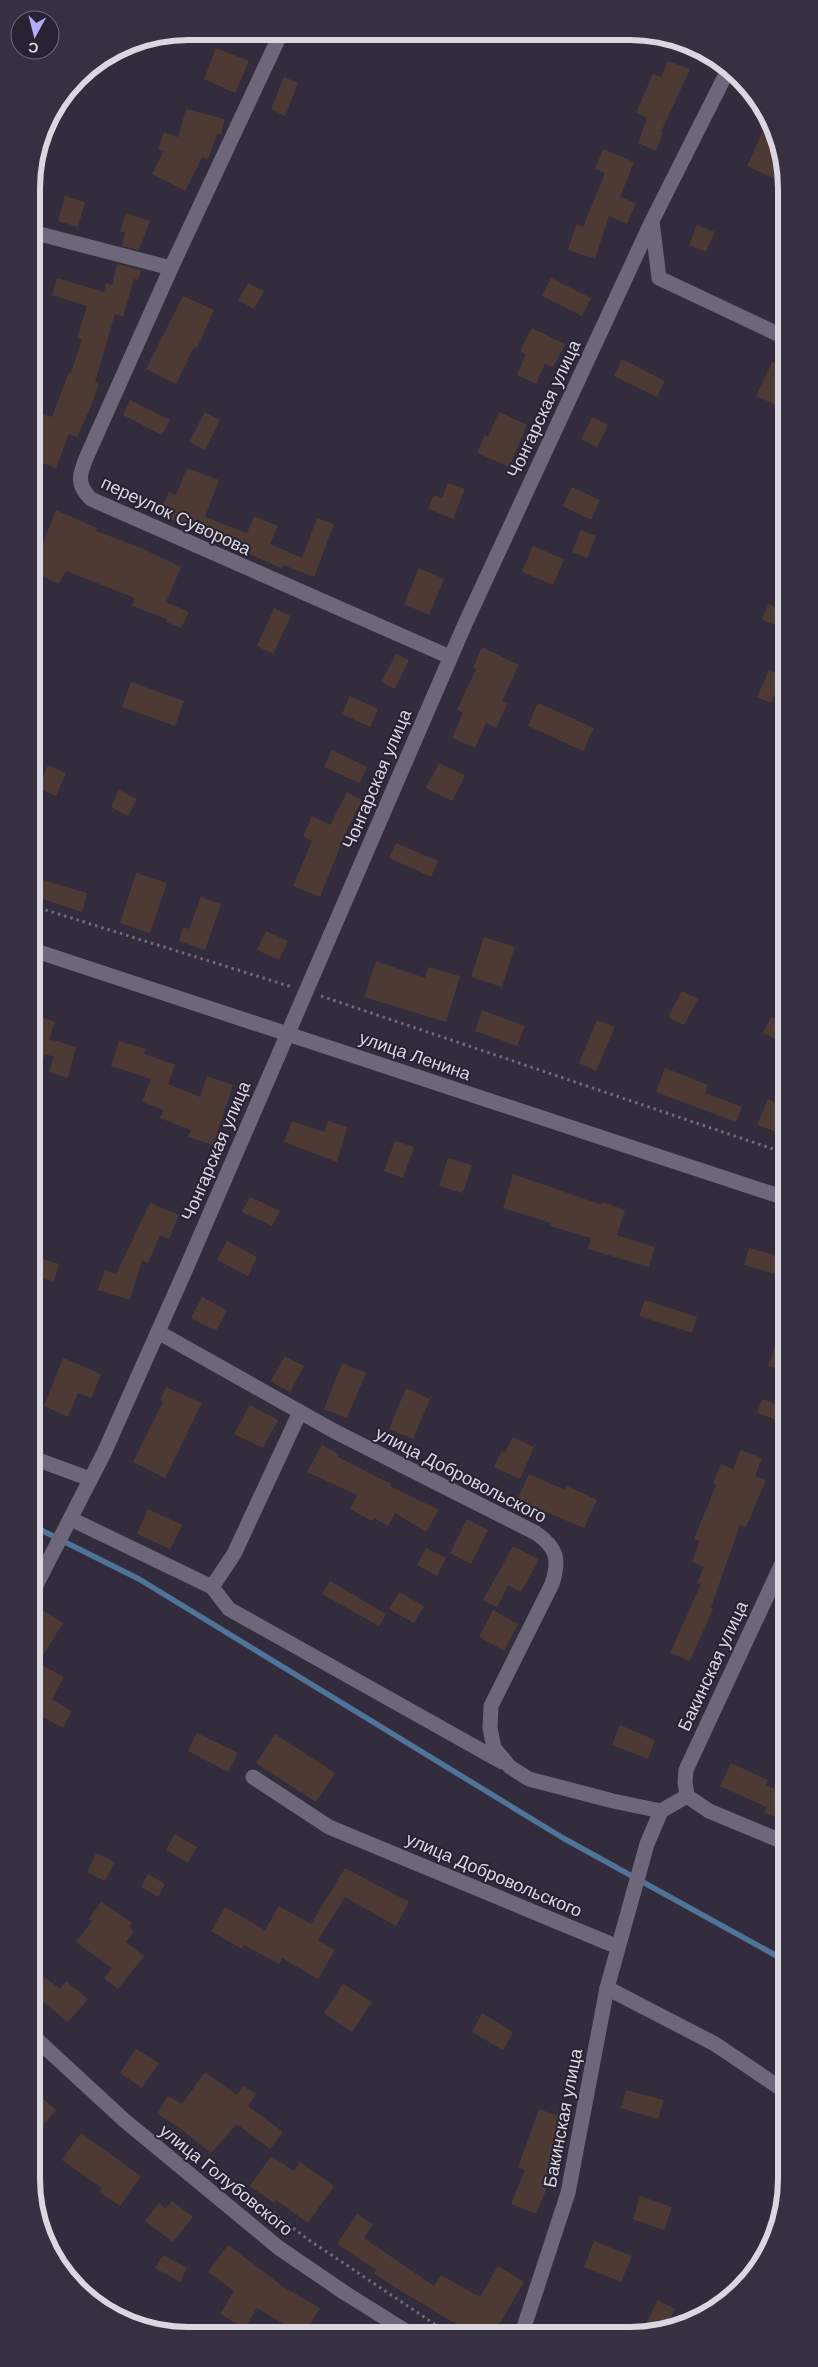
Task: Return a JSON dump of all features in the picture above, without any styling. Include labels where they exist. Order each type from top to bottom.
[{"type":"street","name":"переулок Суворова","points":[[278,40],[170,268],[83,466],[80,482],[83,491],[91,499],[450,657]]},
{"type":"street","name":"Чонгарская улица","points":[[40,1580],[73,1515],[158,1332],[450,657],[652,222],[725,75]]},
{"type":"street","points":[[652,222],[659,278],[778,334]]},
{"type":"street","points":[[40,234],[170,268]]},
{"type":"street","name":"улица Ленина","points":[[40,952],[778,1196]]},
{"type":"street","name":"улица Добровольского","points":[[158,1332],[300,1412],[536,1533],[551,1544],[556,1557],[556,1572],[552,1584],[491,1706],[490,1728],[494,1748],[510,1767],[530,1779],[613,1801],[661,1810]]},
{"type":"street","points":[[212,1587],[234,1554],[300,1412]]},
{"type":"street","points":[[40,1461],[90,1479]]},
{"type":"street","points":[[73,1515],[212,1587],[229,1609],[510,1767]]},
{"type":"street","name":"Бакинская улица","points":[[686,1796],[684,1782],[686,1770],[778,1572]]},
{"type":"street","name":"улица Добровольского","points":[[253,1776],[329,1827],[618,1947]]},
{"type":"street","points":[[661,1810],[686,1796],[709,1811],[778,1840]]},
{"type":"street","name":"Бакинская улица","points":[[524,2327],[568,2193],[607,1988],[647,1844],[661,1810]]},
{"type":"street","points":[[607,1988],[715,2044],[778,2087]]},
{"type":"street","name":"улица Голубовского","points":[[40,2043],[124,2120],[279,2248],[399,2327]]},
{"type":"path","points":[[40,908],[306,991],[778,1151]]},
{"type":"path","points":[[40,2021],[48,2028]]},
{"type":"path","points":[[208,2165],[309,2240],[439,2327]]},
{"type":"building","points":[[216,48],[249,61],[235,93],[204,79]]},
{"type":"building","points":[[668,61],[690,69],[661,132],[663,133],[656,151],[638,143],[647,118],[636,113],[653,74],[661,77]]},
{"type":"building","points":[[284,77],[298,83],[285,116],[271,109]]},
{"type":"building","points":[[186,109],[225,119],[221,135],[217,134],[208,159],[202,157],[185,191],[152,174],[164,151],[158,149],[164,132],[178,137]]},
{"type":"building","points":[[765,127],[773,149],[778,180],[747,166]]},
{"type":"building","points":[[603,149],[634,162],[620,197],[636,203],[627,224],[609,216],[595,259],[568,250],[576,225],[583,227],[605,173],[595,169]]},
{"type":"building","points":[[65,196],[85,202],[78,227],[58,221]]},
{"type":"building","points":[[126,213],[150,221],[139,250],[122,246],[125,233],[120,231]]},
{"type":"building","points":[[697,225],[715,232],[706,252],[689,245]]},
{"type":"building","points":[[117,264],[141,270],[138,280],[134,279],[123,317],[115,314],[95,382],[99,384],[89,411],[77,437],[69,434],[56,468],[40,462],[40,413],[52,417],[69,372],[71,373],[82,339],[77,338],[87,306],[52,295],[57,278],[104,292],[106,283],[112,285]]},
{"type":"building","points":[[551,278],[591,298],[582,316],[542,296]]},
{"type":"building","points":[[248,283],[264,291],[254,309],[238,300]]},
{"type":"building","points":[[183,296],[214,310],[197,348],[194,347],[176,384],[146,369]]},
{"type":"building","points":[[532,328],[565,344],[553,367],[545,364],[536,384],[517,375],[526,354],[520,351]]},
{"type":"building","points":[[622,359],[665,381],[657,397],[614,376]]},
{"type":"building","points":[[772,362],[778,365],[778,406],[756,396]]},
{"type":"building","points":[[130,400],[170,420],[162,435],[123,415]]},
{"type":"building","points":[[205,412],[220,420],[205,450],[189,442]]},
{"type":"building","points":[[499,412],[527,425],[509,467],[477,453],[485,435],[488,437]]},
{"type":"building","points":[[592,417],[608,425],[597,447],[581,439]]},
{"type":"building","points":[[187,468],[219,480],[205,517],[247,533],[254,516],[278,526],[270,544],[302,558],[317,518],[334,524],[314,577],[283,565],[281,568],[159,514],[169,492],[176,495]]},
{"type":"building","points":[[448,483],[465,489],[453,519],[428,509],[434,495],[442,498]]},
{"type":"building","points":[[572,487],[600,500],[591,520],[563,506]]},
{"type":"building","points":[[56,510],[97,528],[96,531],[139,547],[181,567],[166,602],[189,612],[181,628],[166,622],[167,619],[132,606],[135,598],[66,571],[59,584],[40,575],[40,551]]},
{"type":"building","points":[[581,530],[596,536],[587,558],[572,552]]},
{"type":"building","points":[[533,546],[564,559],[553,585],[522,572]]},
{"type":"building","points":[[419,568],[444,579],[429,615],[404,604]]},
{"type":"building","points":[[768,604],[778,608],[778,626],[762,620]]},
{"type":"building","points":[[274,608],[291,616],[273,654],[257,646]]},
{"type":"building","points":[[482,647],[519,665],[502,701],[508,703],[496,728],[486,723],[475,748],[452,738],[463,713],[457,710],[476,669],[473,668]]},
{"type":"building","points":[[396,654],[409,660],[395,689],[381,682]]},
{"type":"building","points":[[769,670],[778,674],[778,687],[771,703],[757,697]]},
{"type":"building","points":[[131,682],[184,701],[175,726],[122,707]]},
{"type":"building","points":[[350,696],[378,709],[370,727],[342,714]]},
{"type":"building","points":[[538,703],[594,728],[583,751],[528,726]]},
{"type":"building","points":[[332,750],[367,767],[359,783],[324,767]]},
{"type":"building","points":[[439,763],[465,775],[452,801],[426,788]]},
{"type":"building","points":[[48,765],[66,773],[56,796],[40,789],[40,783]]},
{"type":"building","points":[[119,790],[137,799],[128,816],[111,807]]},
{"type":"building","points":[[347,792],[362,800],[346,832],[320,897],[293,886],[312,841],[303,836],[312,816],[330,825]]},
{"type":"building","points":[[396,843],[438,861],[431,877],[389,858]]},
{"type":"building","points":[[136,873],[167,883],[150,933],[120,923]]},
{"type":"building","points":[[40,879],[87,893],[82,912],[40,898]]},
{"type":"building","points":[[201,897],[221,904],[205,950],[179,941],[183,927],[189,929]]},
{"type":"building","points":[[266,931],[288,941],[279,960],[257,950]]},
{"type":"building","points":[[484,937],[515,947],[502,987],[471,977]]},
{"type":"building","points":[[376,961],[425,978],[428,967],[460,976],[446,1022],[364,997]]},
{"type":"building","points":[[682,991],[698,999],[684,1025],[668,1017]]},
{"type":"building","points":[[482,1010],[525,1026],[517,1046],[475,1031]]},
{"type":"building","points":[[40,1017],[55,1022],[49,1039],[76,1047],[68,1078],[49,1072],[54,1057],[45,1054],[40,1068]]},
{"type":"building","points":[[771,1017],[778,1020],[778,1040],[763,1033]]},
{"type":"building","points":[[597,1020],[615,1027],[596,1071],[579,1063]]},
{"type":"building","points":[[119,1041],[146,1049],[144,1054],[175,1065],[168,1084],[200,1097],[207,1076],[233,1085],[213,1145],[188,1137],[191,1130],[160,1118],[164,1110],[142,1102],[151,1079],[111,1066]]},
{"type":"building","points":[[665,1068],[708,1085],[705,1093],[742,1107],[736,1122],[656,1092]]},
{"type":"building","points":[[768,1099],[778,1103],[778,1132],[757,1125]]},
{"type":"building","points":[[292,1121],[324,1132],[328,1121],[347,1127],[337,1162],[284,1142]]},
{"type":"building","points":[[395,1141],[414,1147],[403,1178],[384,1171]]},
{"type":"building","points":[[448,1158],[472,1165],[463,1193],[439,1186]]},
{"type":"building","points":[[513,1174],[602,1205],[602,1202],[625,1210],[617,1235],[655,1247],[649,1267],[588,1249],[591,1238],[550,1226],[551,1223],[503,1208]]},
{"type":"building","points":[[250,1197],[280,1211],[272,1226],[242,1212]]},
{"type":"building","points":[[150,1203],[179,1215],[169,1239],[160,1235],[148,1263],[142,1260],[130,1300],[98,1290],[105,1270],[116,1274]]},
{"type":"building","points":[[227,1241],[257,1257],[248,1276],[217,1260]]},
{"type":"building","points":[[749,1248],[778,1256],[778,1275],[744,1265]]},
{"type":"building","points":[[40,1258],[59,1264],[54,1282],[40,1277]]},
{"type":"building","points":[[202,1297],[227,1310],[216,1331],[191,1318]]},
{"type":"building","points":[[645,1300],[697,1317],[692,1333],[639,1316]]},
{"type":"building","points":[[778,1338],[778,1369],[768,1366]]},
{"type":"building","points":[[285,1356],[304,1366],[290,1392],[271,1381]]},
{"type":"building","points":[[63,1358],[101,1374],[91,1398],[78,1393],[68,1417],[44,1406]]},
{"type":"building","points":[[342,1363],[366,1373],[347,1418],[324,1409]]},
{"type":"building","points":[[166,1387],[202,1403],[165,1478],[133,1462],[163,1402],[160,1400]]},
{"type":"building","points":[[406,1388],[430,1399],[413,1439],[389,1429]]},
{"type":"building","points":[[762,1399],[778,1405],[778,1420],[757,1413]]},
{"type":"building","points":[[250,1405],[278,1420],[263,1448],[234,1434]]},
{"type":"building","points":[[513,1437],[534,1447],[520,1479],[494,1467],[502,1451],[505,1453]]},
{"type":"building","points":[[322,1445],[339,1454],[338,1457],[391,1484],[390,1486],[439,1510],[426,1532],[395,1513],[388,1526],[374,1518],[372,1521],[350,1509],[357,1495],[307,1472]]},
{"type":"building","points":[[741,1450],[762,1458],[755,1476],[766,1480],[746,1527],[740,1525],[711,1607],[713,1609],[690,1661],[670,1653],[701,1584],[697,1583],[704,1567],[692,1562],[700,1541],[694,1539],[716,1485],[713,1483],[721,1464],[733,1469]]},
{"type":"building","points":[[529,1474],[565,1490],[567,1486],[597,1500],[584,1528],[517,1500]]},
{"type":"building","points":[[148,1509],[182,1525],[170,1549],[137,1534]]},
{"type":"building","points":[[467,1519],[488,1530],[471,1564],[450,1553]]},
{"type":"building","points":[[513,1546],[539,1560],[521,1592],[508,1585],[497,1607],[483,1600]]},
{"type":"building","points":[[426,1548],[446,1558],[437,1576],[417,1565]]},
{"type":"building","points":[[330,1581],[386,1614],[379,1626],[322,1594]]},
{"type":"building","points":[[399,1592],[424,1606],[414,1623],[389,1609]]},
{"type":"building","points":[[493,1610],[518,1624],[504,1651],[479,1637]]},
{"type":"building","points":[[44,1611],[63,1623],[40,1660],[40,1618]]},
{"type":"building","points":[[40,1664],[64,1677],[52,1699],[72,1711],[63,1728],[40,1715]]},
{"type":"building","points":[[620,1725],[655,1740],[648,1759],[612,1745]]},
{"type":"building","points":[[197,1733],[238,1753],[228,1772],[188,1751]]},
{"type":"building","points":[[275,1734],[335,1773],[316,1802],[256,1763]]},
{"type":"building","points":[[731,1763],[768,1780],[766,1785],[778,1790],[778,1818],[764,1812],[766,1807],[720,1786]]},
{"type":"building","points":[[175,1834],[197,1847],[188,1863],[166,1850]]},
{"type":"building","points":[[96,1853],[115,1862],[105,1881],[87,1872]]},
{"type":"building","points":[[345,1868],[409,1902],[396,1926],[345,1897],[318,1940],[335,1950],[318,1979],[282,1958],[279,1964],[244,1945],[242,1949],[211,1931],[225,1907],[265,1930],[279,1906],[311,1924]]},
{"type":"building","points":[[148,1874],[165,1884],[158,1897],[141,1887]]},
{"type":"building","points":[[101,1902],[132,1923],[129,1927],[134,1931],[126,1942],[144,1956],[118,1989],[104,1978],[112,1968],[76,1942],[92,1921],[89,1919]]},
{"type":"building","points":[[40,1974],[60,1989],[66,1981],[88,1999],[68,2022],[40,1999]]},
{"type":"building","points":[[343,1984],[372,2002],[352,2032],[324,2013]]},
{"type":"building","points":[[482,2013],[513,2032],[503,2050],[472,2032]]},
{"type":"building","points":[[136,2049],[159,2063],[142,2088],[120,2073]]},
{"type":"building","points":[[205,2072],[237,2095],[243,2086],[256,2094],[248,2106],[283,2132],[270,2149],[237,2124],[211,2153],[181,2129],[157,2114],[168,2096],[182,2104]]},
{"type":"building","points":[[626,2090],[664,2100],[658,2119],[621,2108]]},
{"type":"building","points":[[40,2096],[56,2110],[40,2128]]},
{"type":"building","points":[[539,2109],[569,2120],[544,2187],[547,2188],[536,2214],[511,2204],[525,2170],[518,2167]]},
{"type":"building","points":[[81,2133],[141,2176],[120,2206],[99,2192],[102,2188],[62,2160]]},
{"type":"building","points":[[271,2156],[294,2171],[300,2162],[334,2186],[308,2223],[276,2200],[274,2203],[250,2186]]},
{"type":"building","points":[[640,2196],[672,2207],[664,2230],[633,2219]]},
{"type":"building","points":[[172,2201],[193,2217],[173,2242],[145,2221],[159,2203],[166,2209]]},
{"type":"building","points":[[357,2214],[373,2224],[364,2238],[434,2286],[441,2275],[480,2297],[498,2266],[524,2282],[498,2327],[461,2327],[374,2273],[376,2270],[337,2244]]},
{"type":"building","points":[[594,2241],[632,2256],[621,2282],[584,2267]]},
{"type":"building","points":[[228,2245],[285,2288],[320,2308],[309,2327],[289,2327],[257,2308],[246,2327],[243,2327],[220,2314],[234,2291],[208,2272]]},
{"type":"building","points":[[163,2255],[187,2268],[180,2282],[155,2268]]},
{"type":"building","points":[[658,2300],[675,2309],[668,2322],[644,2326]]},
{"type":"waterway","points":[[40,1530],[139,1579],[563,1838],[778,1957]]}]
